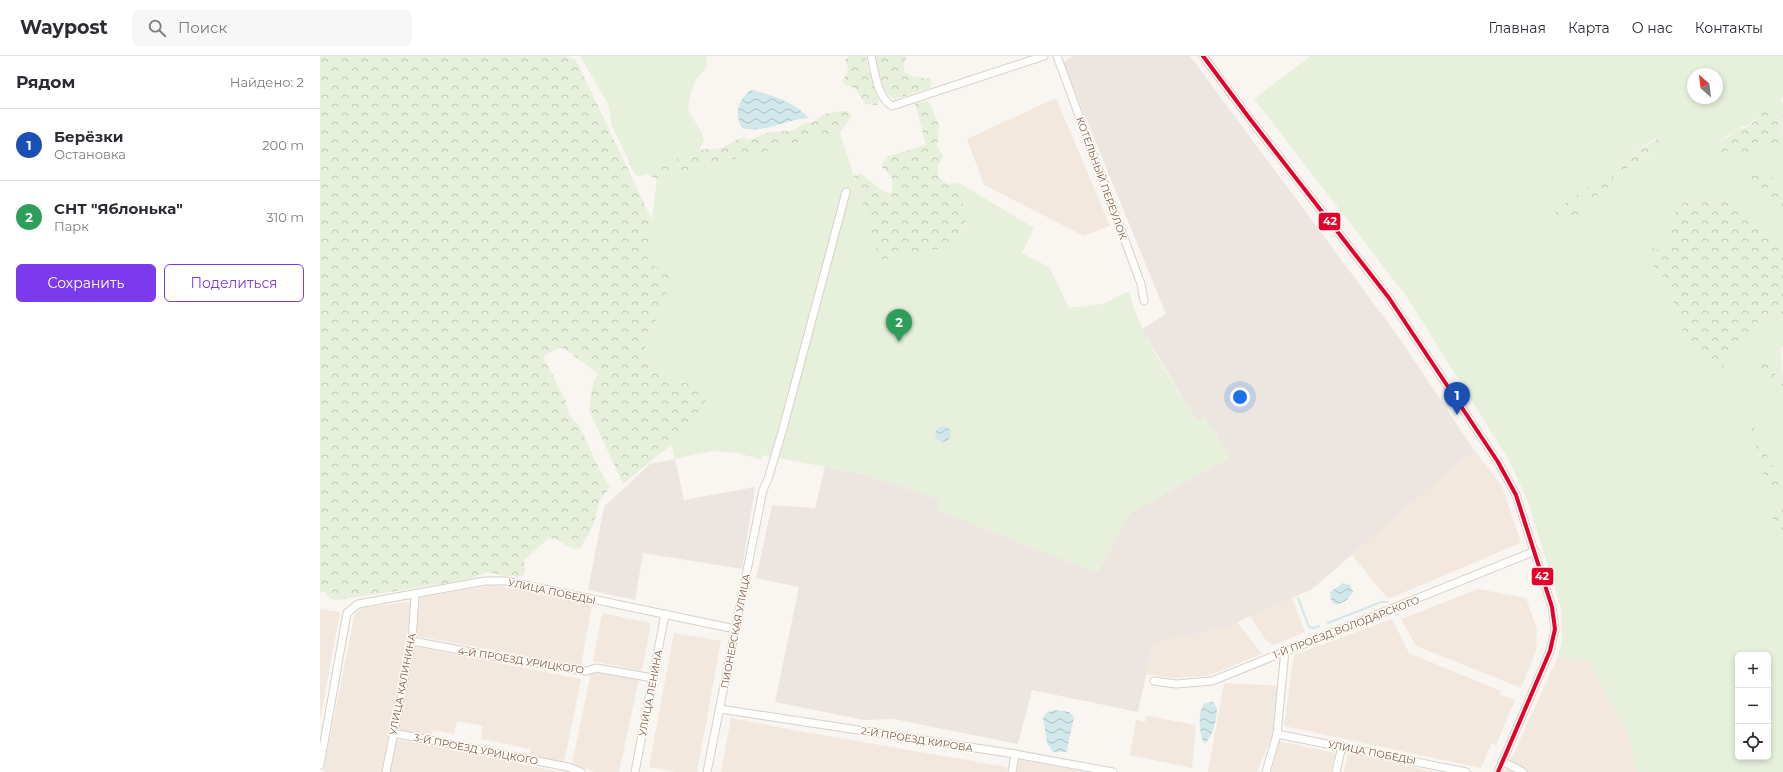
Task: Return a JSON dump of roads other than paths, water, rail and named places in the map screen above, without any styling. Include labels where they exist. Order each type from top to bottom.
[{"type":"street","points":[[871,56],[882,96],[886,102],[892,106],[1044,56]]},
{"type":"street","name":"КОТЕЛЬНЫЙ ПЕРЕУЛОК","points":[[1057,56],[1141,284],[1144,301]]},
{"type":"street","points":[[1203,56],[1397,309],[1509,480],[1516,494],[1535,551],[1553,613],[1555,629],[1553,641],[1498,772]]},
{"type":"street","name":"ПИОНЕРСКАЯ УЛИЦА","points":[[707,772],[763,490],[768,479],[782,432],[846,192]]},
{"type":"street","name":"1-Й ПРОЕЗД ВОЛОДАРСКОГО","points":[[1154,681],[1176,684],[1212,680],[1535,551]]},
{"type":"street","name":"УЛИЦА ПОБЕДЫ","points":[[320,765],[347,613],[358,604],[415,595],[485,581],[506,581],[735,629]]},
{"type":"street","name":"УЛИЦА КАЛИНИНА","points":[[386,772],[412,641],[415,595]]},
{"type":"street","name":"УЛИЦА ЛЕНИНА","points":[[635,772],[665,614]]},
{"type":"street","name":"4-Й ПРОЕЗД УРИЦКОГО","points":[[412,641],[492,656],[587,671],[596,668],[653,678]]},
{"type":"street","points":[[1266,772],[1277,734],[1285,650]]},
{"type":"street","name":"2-Й ПРОЕЗД КИРОВА","points":[[720,709],[1015,754],[1113,772]]},
{"type":"street","name":"3-Й ПРОЕЗД УРИЦКОГО","points":[[393,733],[568,767],[581,772]]},
{"type":"street","name":"УЛИЦА ПОБЕДЫ","points":[[1277,734],[1466,772]]},
{"type":"street","points":[[1336,772],[1342,746]]},
{"type":"street","points":[[1012,772],[1015,754]]},
{"type":"street","points":[[1502,762],[1523,772]]},
{"type":"water","points":[[751,90],[767,94],[790,103],[809,118],[767,128],[742,128],[738,117],[740,102]]},
{"type":"water","points":[[940,426],[946,426],[951,431],[949,440],[946,442],[940,442],[935,437],[935,431]]},
{"type":"water","points":[[1343,583],[1350,585],[1353,592],[1346,601],[1336,605],[1331,601],[1330,592]]},
{"type":"water","points":[[1213,702],[1217,709],[1215,723],[1212,733],[1204,743],[1200,728],[1202,706],[1205,703]]},
{"type":"water","points":[[1055,710],[1069,712],[1074,717],[1067,752],[1053,752],[1047,743],[1043,717],[1048,712]]},
{"type":"waterway","points":[[1298,598],[1309,627],[1313,628],[1319,626]]},
{"type":"waterway","points":[[1328,623],[1381,602],[1388,602]]},
{"type":"place","name":"СНТ \"Яблонька\"","points":[[899,342]]},
{"type":"place","name":"Берёзки","points":[[1457,415]]}]
